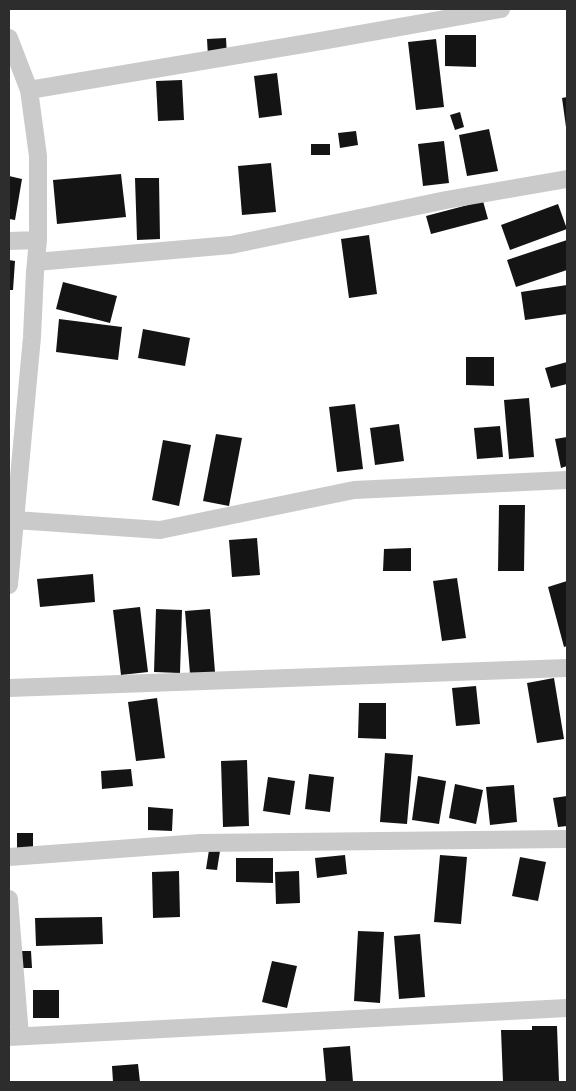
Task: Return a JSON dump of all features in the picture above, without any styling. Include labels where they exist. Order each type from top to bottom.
[{"type":"street","points":[[29,90],[502,9]]},
{"type":"street","points":[[9,38],[14,64],[29,90],[38,156],[38,240],[32,337],[17,418],[15,520],[9,585]]},
{"type":"street","points":[[36,262],[231,245],[446,200],[567,178]]},
{"type":"street","points":[[9,242],[38,240]]},
{"type":"street","points":[[15,520],[160,530],[354,490],[567,480]]},
{"type":"street","points":[[9,688],[567,668]]},
{"type":"street","points":[[9,857],[200,843],[567,839]]},
{"type":"street","points":[[9,899],[14,1036],[567,1008]]},
{"type":"building","points":[[445,35],[476,35],[476,67],[445,66]]},
{"type":"building","points":[[226,38],[227,56],[208,57],[207,39]]},
{"type":"building","points":[[436,39],[444,107],[416,110],[408,42]]},
{"type":"building","points":[[277,73],[282,115],[259,118],[254,76]]},
{"type":"building","points":[[182,80],[184,120],[158,121],[156,81]]},
{"type":"building","points":[[567,97],[567,127],[566,127],[562,98]]},
{"type":"building","points":[[460,112],[464,127],[455,130],[450,115]]},
{"type":"building","points":[[489,129],[498,171],[467,176],[459,135]]},
{"type":"building","points":[[356,131],[358,145],[340,148],[338,133]]},
{"type":"building","points":[[444,141],[449,183],[423,186],[418,144]]},
{"type":"building","points":[[311,144],[330,144],[330,155],[311,155]]},
{"type":"building","points":[[271,163],[276,212],[242,215],[238,166]]},
{"type":"building","points":[[121,174],[126,217],[57,224],[53,180]]},
{"type":"building","points":[[9,176],[22,179],[15,220],[9,219]]},
{"type":"building","points":[[135,178],[159,178],[160,239],[137,240]]},
{"type":"building","points":[[483,201],[488,219],[431,234],[426,216]]},
{"type":"building","points":[[558,204],[567,229],[510,250],[501,225]]},
{"type":"building","points":[[369,235],[377,294],[349,298],[341,239]]},
{"type":"building","points":[[567,240],[567,270],[516,287],[507,260]]},
{"type":"building","points":[[9,260],[15,261],[13,290],[9,290]]},
{"type":"building","points":[[63,282],[117,296],[110,323],[56,309]]},
{"type":"building","points":[[567,285],[567,314],[525,320],[521,292]]},
{"type":"building","points":[[59,319],[122,327],[118,360],[56,352]]},
{"type":"building","points":[[143,329],[190,338],[185,366],[138,358]]},
{"type":"building","points":[[466,357],[494,357],[494,386],[466,385]]},
{"type":"building","points":[[567,362],[567,384],[551,388],[545,368]]},
{"type":"building","points":[[529,398],[534,457],[509,459],[504,400]]},
{"type":"building","points":[[355,404],[363,469],[337,472],[329,407]]},
{"type":"building","points":[[399,424],[404,461],[375,465],[370,428]]},
{"type":"building","points":[[500,426],[503,457],[477,459],[474,428]]},
{"type":"building","points":[[216,434],[242,438],[229,506],[203,501]]},
{"type":"building","points":[[567,437],[567,466],[561,468],[555,439]]},
{"type":"building","points":[[163,440],[191,445],[179,506],[152,500]]},
{"type":"building","points":[[499,505],[525,505],[524,571],[498,571]]},
{"type":"building","points":[[257,538],[260,575],[232,577],[229,540]]},
{"type":"building","points":[[411,548],[411,571],[383,571],[384,549]]},
{"type":"building","points":[[93,574],[95,602],[40,607],[37,579]]},
{"type":"building","points":[[457,578],[466,638],[442,641],[433,581]]},
{"type":"building","points":[[567,581],[567,646],[564,647],[548,587]]},
{"type":"building","points":[[140,607],[148,672],[121,675],[113,610]]},
{"type":"building","points":[[156,609],[182,610],[180,673],[154,672]]},
{"type":"building","points":[[210,609],[215,672],[190,674],[185,611]]},
{"type":"building","points":[[554,678],[564,739],[537,743],[527,683]]},
{"type":"building","points":[[476,686],[480,724],[456,726],[452,688]]},
{"type":"building","points":[[157,698],[165,758],[136,761],[128,702]]},
{"type":"building","points":[[359,703],[386,703],[386,739],[358,738]]},
{"type":"building","points":[[385,753],[413,755],[407,824],[380,822]]},
{"type":"building","points":[[247,760],[249,826],[223,827],[221,761]]},
{"type":"building","points":[[131,769],[133,786],[102,789],[101,771]]},
{"type":"building","points":[[309,774],[334,777],[330,812],[305,809]]},
{"type":"building","points":[[418,776],[446,781],[439,824],[412,820]]},
{"type":"building","points":[[268,777],[295,781],[290,815],[263,811]]},
{"type":"building","points":[[455,784],[483,790],[476,824],[449,818]]},
{"type":"building","points":[[514,785],[517,822],[490,825],[486,787]]},
{"type":"building","points":[[567,796],[567,826],[558,827],[553,798]]},
{"type":"building","points":[[148,807],[173,809],[172,831],[148,830]]},
{"type":"building","points":[[17,833],[33,833],[33,852],[17,852]]},
{"type":"building","points":[[209,850],[220,851],[217,870],[206,869]]},
{"type":"building","points":[[345,855],[347,874],[317,878],[315,858]]},
{"type":"building","points":[[440,855],[467,857],[461,924],[434,922]]},
{"type":"building","points":[[520,857],[546,862],[538,901],[512,896]]},
{"type":"building","points":[[236,858],[273,858],[273,883],[236,882]]},
{"type":"building","points":[[179,871],[180,917],[153,918],[152,872]]},
{"type":"building","points":[[299,871],[300,903],[276,904],[275,872]]},
{"type":"building","points":[[102,917],[103,944],[36,946],[35,918]]},
{"type":"building","points":[[358,931],[384,932],[380,1003],[354,1001]]},
{"type":"building","points":[[420,934],[425,997],[399,999],[394,936]]},
{"type":"building","points":[[19,951],[31,951],[32,968],[19,968]]},
{"type":"building","points":[[272,961],[297,966],[287,1008],[262,1002]]},
{"type":"building","points":[[33,990],[59,990],[59,1018],[33,1018]]},
{"type":"building","points":[[532,1026],[557,1026],[559,1082],[503,1082],[501,1030],[532,1030]]},
{"type":"building","points":[[350,1046],[353,1082],[326,1082],[323,1048]]},
{"type":"building","points":[[138,1064],[140,1082],[113,1082],[112,1066]]}]
